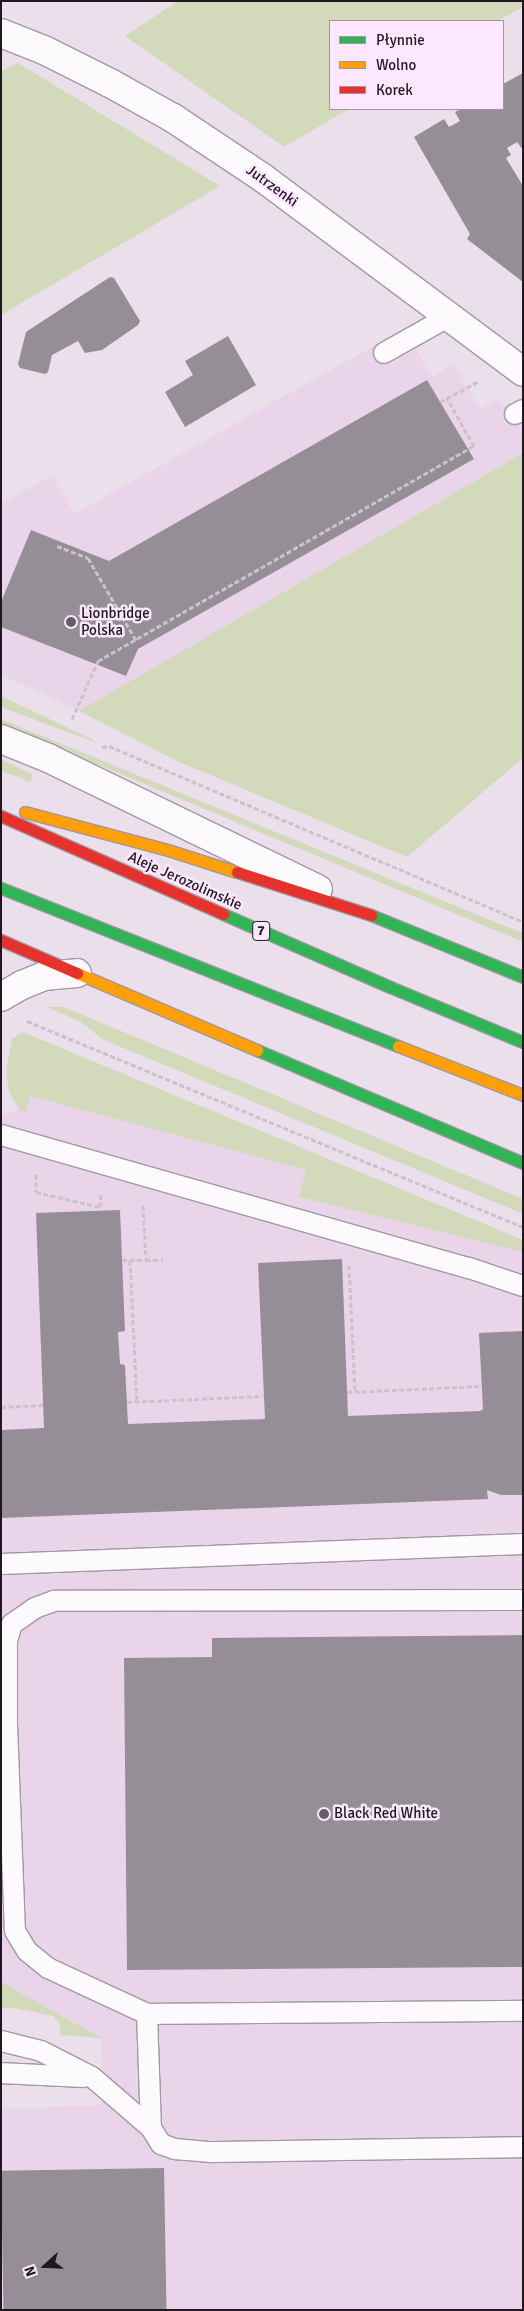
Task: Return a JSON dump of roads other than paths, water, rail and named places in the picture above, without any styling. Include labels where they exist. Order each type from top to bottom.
[{"type":"main road","points":[[1,806],[168,850],[371,915],[523,977]]},
{"type":"main road","name":"Aleje Jerozolimskie","points":[[1,816],[381,983],[523,1042]]},
{"type":"main road","points":[[1,888],[523,1095]]},
{"type":"main road","points":[[1,940],[523,1163]]},
{"type":"street","name":"Jutrzenki","points":[[1,33],[77,66],[173,118],[263,178],[523,372]]},
{"type":"street","points":[[1,739],[48,758],[371,915]]},
{"type":"street","points":[[1,997],[22,985],[44,976],[77,973]]},
{"type":"lane","points":[[384,353],[448,317]]},
{"type":"lane","points":[[1,1135],[469,1268],[523,1286]]},
{"type":"lane","points":[[1,1564],[523,1544]]},
{"type":"lane","points":[[523,1600],[54,1601],[35,1608],[12,1624],[4,1640],[16,1931],[27,1952],[48,1968],[147,2014],[523,2011]]},
{"type":"lane","points":[[147,2014],[151,2128]]},
{"type":"lane","points":[[1,2040],[41,2051],[92,2077],[151,2128],[161,2144],[175,2149],[211,2152],[523,2147]]},
{"type":"lane","points":[[1,2073],[92,2077]]},
{"type":"place","name":"Lionbridge Polska","points":[[71,622]]},
{"type":"place","name":"Black Red White","points":[[324,1814]]}]
